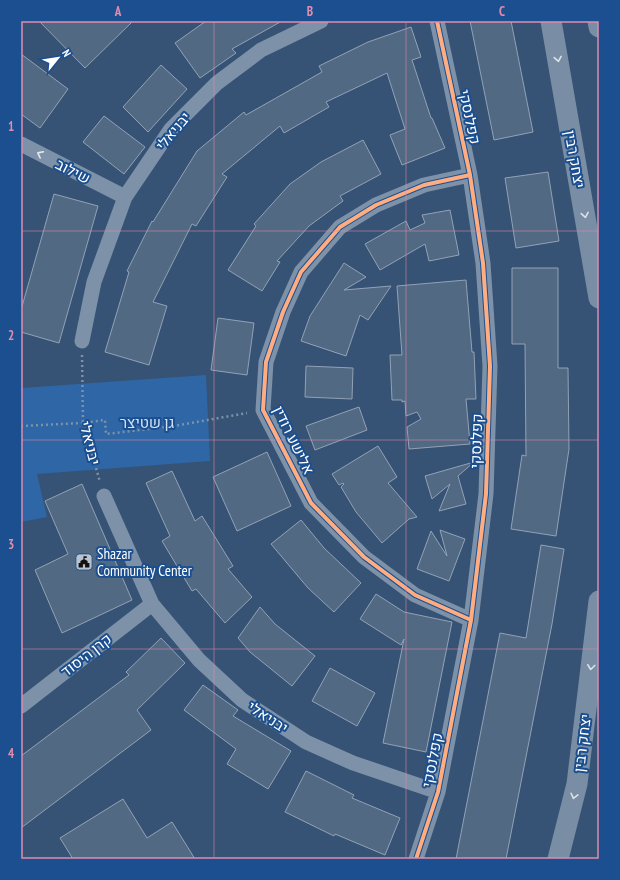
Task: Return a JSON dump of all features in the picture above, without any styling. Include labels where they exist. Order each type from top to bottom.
[{"type":"main road","name":"יצחק רבין","points":[[551,21],[599,298]]},
{"type":"main road","points":[[598,21],[599,27]]},
{"type":"main road","name":"יצחק רבין","points":[[558,859],[577,784],[599,601]]},
{"type":"street","name":"יבניאלי","points":[[82,341],[94,282],[125,197],[171,129],[216,83],[261,50],[321,21]]},
{"type":"street","name":"קפלנסקי","points":[[416,859],[438,792],[471,620],[486,494],[490,366],[483,262],[470,175],[437,21]]},
{"type":"street","name":"שילוב","points":[[21,144],[125,197]]},
{"type":"street","name":"אלישע רודין","points":[[470,175],[424,185],[376,205],[340,227],[301,272],[283,312],[266,362],[263,410],[312,503],[364,557],[415,595],[471,620]]},
{"type":"street","name":"יבניאלי","points":[[104,496],[152,604],[199,660],[242,700],[306,742],[353,764],[438,792]]},
{"type":"street","name":"קרן היסוד","points":[[21,706],[152,604]]},
{"type":"path","points":[[21,426],[83,423],[105,420],[106,434],[174,426],[263,410]]},
{"type":"green space","name":"גן שטיצר","points":[[206,375],[210,461],[37,474],[47,517],[21,522],[21,388]]},
{"type":"building","points":[[39,21],[133,21],[85,68]]},
{"type":"building","points":[[206,21],[282,21],[232,49],[236,53],[200,78],[175,43]]},
{"type":"building","points":[[470,21],[511,21],[533,132],[494,140]]},
{"type":"building","points":[[411,27],[421,57],[412,60],[431,118],[445,148],[402,165],[390,135],[405,129],[387,73],[326,102],[329,107],[284,133],[280,126],[222,174],[227,177],[196,226],[192,224],[153,302],[167,306],[149,365],[105,352],[129,272],[127,271],[152,221],[153,222],[197,151],[244,112],[246,115],[322,72],[319,66],[368,42]]},
{"type":"building","points":[[21,54],[68,89],[40,128],[21,114]]},
{"type":"building","points":[[161,65],[187,89],[148,132],[123,107]]},
{"type":"building","points":[[104,116],[145,147],[124,174],[83,142]]},
{"type":"building","points":[[363,140],[381,174],[340,196],[343,201],[309,226],[277,261],[280,262],[262,291],[228,270],[256,226],[254,224],[290,184],[321,162]]},
{"type":"building","points":[[548,172],[559,241],[516,248],[505,178]]},
{"type":"building","points":[[54,194],[98,206],[59,343],[21,332],[21,310]]},
{"type":"building","points":[[450,210],[459,255],[429,261],[425,244],[380,270],[365,244],[406,221],[410,230],[425,223],[422,215]]},
{"type":"building","points":[[344,263],[366,277],[344,290],[391,286],[368,320],[360,315],[346,356],[301,341],[310,316]]},
{"type":"building","points":[[512,268],[558,268],[558,368],[568,368],[569,449],[556,536],[511,529],[522,455],[526,456],[525,344],[512,344]]},
{"type":"building","points":[[466,280],[472,352],[474,352],[476,399],[466,399],[470,444],[409,449],[407,427],[421,419],[417,412],[406,416],[405,401],[402,402],[402,400],[392,400],[390,355],[402,355],[397,286]]},
{"type":"building","points":[[218,318],[254,323],[247,375],[211,370]]},
{"type":"building","points":[[306,366],[353,368],[352,399],[305,397]]},
{"type":"building","points":[[359,407],[367,430],[315,450],[306,426]]},
{"type":"building","points":[[378,446],[397,477],[388,483],[417,517],[409,519],[382,543],[356,512],[341,487],[344,484],[339,485],[332,474]]},
{"type":"building","points":[[267,452],[291,506],[237,531],[213,477]]},
{"type":"building","points":[[474,462],[458,476],[466,504],[439,511],[450,484],[432,499],[425,476]]},
{"type":"building","points":[[172,471],[195,521],[202,516],[233,566],[228,569],[252,597],[225,623],[196,589],[192,591],[162,541],[170,536],[146,483]]},
{"type":"building","name":"Shazar Community Center","points":[[82,484],[132,600],[62,633],[35,570],[68,554],[45,501]]},
{"type":"building","points":[[301,520],[324,548],[361,583],[334,612],[308,588],[271,544]]},
{"type":"building","points":[[440,530],[465,539],[449,581],[417,569],[431,531],[447,556]]},
{"type":"building","points":[[541,545],[564,549],[552,624],[506,859],[456,859],[500,633],[526,638]]},
{"type":"building","points":[[376,594],[404,612],[452,622],[426,752],[383,743],[404,639],[401,645],[360,619]]},
{"type":"building","points":[[260,607],[275,624],[315,656],[292,686],[250,652],[238,638]]},
{"type":"building","points":[[161,638],[185,663],[137,710],[151,730],[21,828],[21,756],[129,675],[126,672]]},
{"type":"building","points":[[330,668],[375,693],[357,726],[312,701]]},
{"type":"building","points":[[203,685],[238,710],[233,716],[291,751],[268,789],[227,764],[236,749],[184,710]]},
{"type":"building","points":[[306,771],[354,795],[352,798],[400,818],[385,855],[335,834],[334,836],[285,812]]},
{"type":"building","points":[[123,799],[147,838],[172,822],[195,859],[73,859],[60,838]]},
{"type":"cycle path","points":[[416,859],[438,792],[471,620],[486,494],[490,366],[483,263],[470,175],[437,21]]},
{"type":"cycle path","points":[[470,175],[424,185],[376,205],[340,227],[301,272],[283,312],[266,362],[263,410],[311,503],[364,557],[415,595],[471,620]]},
{"type":"place","name":"Shazar Community Center","points":[[84,562]]}]
